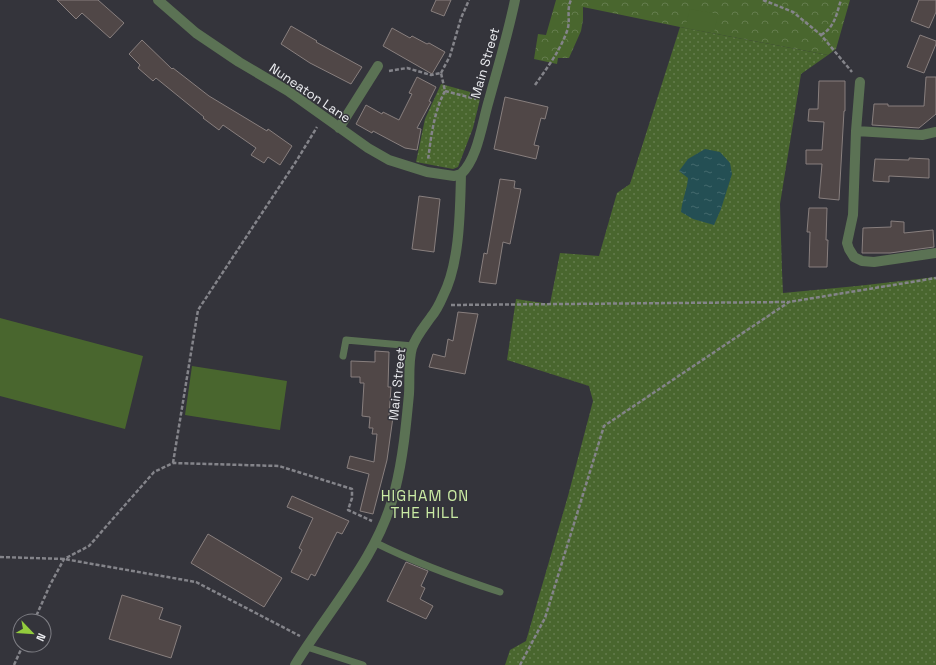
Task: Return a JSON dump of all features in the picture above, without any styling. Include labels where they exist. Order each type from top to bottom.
[{"type":"street","name":"Nuneaton Lane","points":[[158,0],[196,33],[239,62],[288,91],[368,148],[389,160],[427,172],[448,176],[461,174]]},
{"type":"street","name":"Main Street","points":[[295,665],[365,562],[384,526],[395,490],[400,466],[408,410],[413,346],[418,334],[432,317],[448,284],[454,260],[461,209],[461,174],[467,169],[474,151],[508,31],[515,0]]},
{"type":"street","points":[[339,128],[378,66]]},
{"type":"street","points":[[860,82],[856,131],[853,215],[847,243],[849,249],[854,257],[862,261],[874,262],[936,253]]},
{"type":"street","points":[[856,131],[922,135],[936,132]]},
{"type":"lane","points":[[343,356],[346,340],[413,346]]},
{"type":"lane","points":[[376,543],[450,576],[500,592]]},
{"type":"lane","points":[[308,644],[363,665]]},
{"type":"path","points":[[427,172],[436,115],[441,98],[445,91],[441,73],[450,56],[458,31],[460,18],[469,0]]},
{"type":"path","points":[[534,85],[555,56],[568,30],[569,4],[571,0]]},
{"type":"path","points":[[763,0],[793,12],[820,35],[860,82]]},
{"type":"path","points":[[820,35],[828,31],[834,22],[841,0]]},
{"type":"path","points":[[378,66],[391,71],[407,68],[431,75],[441,73]]},
{"type":"path","points":[[445,91],[488,102]]},
{"type":"path","points":[[173,463],[198,310],[297,160],[323,117]]},
{"type":"path","points":[[438,306],[789,302],[936,278]]},
{"type":"path","points":[[520,665],[545,618],[604,426],[789,302]]},
{"type":"path","points":[[38,613],[64,559],[89,546],[154,472],[173,463],[279,466],[352,489],[352,498],[348,510],[384,526]]},
{"type":"path","points":[[0,557],[64,559],[196,582],[308,644]]},
{"type":"path","points":[[14,665],[19,653]]},
{"type":"green space","points":[[556,0],[850,0],[836,49],[828,55],[583,7],[581,31],[569,58],[558,58],[557,64],[534,59],[538,34],[546,35]]},
{"type":"green space","points":[[690,9],[718,14],[714,33],[685,28]]},
{"type":"green space","points":[[680,27],[828,55],[801,74],[780,204],[783,293],[936,277],[936,665],[505,665],[510,650],[526,641],[568,496],[593,401],[589,386],[507,360],[516,299],[550,304],[560,253],[599,256],[617,193],[630,184]]},
{"type":"green space","points":[[441,84],[481,95],[473,128],[458,167],[453,169],[416,162],[425,119]]},
{"type":"green space","points":[[0,318],[143,356],[125,429],[0,396]]},
{"type":"green space","points":[[192,366],[287,381],[280,430],[185,415]]},
{"type":"water","points":[[705,149],[720,152],[730,163],[732,174],[721,209],[714,225],[693,219],[681,212],[688,178],[679,171],[688,159]]},
{"type":"building","points":[[57,0],[98,0],[124,23],[110,38],[82,13],[76,19]]},
{"type":"building","points":[[436,0],[451,0],[444,16],[431,11]]},
{"type":"building","points":[[919,0],[936,0],[936,12],[929,28],[911,21]]},
{"type":"building","points":[[291,26],[317,41],[316,42],[362,67],[351,84],[310,63],[281,44]]},
{"type":"building","points":[[392,28],[410,38],[412,36],[445,52],[432,74],[383,46]]},
{"type":"building","points":[[920,35],[936,41],[924,73],[907,67]]},
{"type":"building","points":[[142,40],[172,69],[173,68],[209,96],[267,131],[268,129],[292,146],[280,165],[268,157],[264,163],[251,155],[256,148],[223,125],[219,130],[156,78],[153,81],[138,68],[140,65],[129,54]]},
{"type":"building","points":[[417,77],[436,87],[429,101],[431,102],[417,128],[421,129],[417,150],[405,148],[356,124],[366,105],[382,114],[383,112],[399,120],[412,94],[409,93]]},
{"type":"building","points":[[926,77],[936,77],[936,114],[919,128],[872,125],[874,104],[888,104],[888,106],[924,106]]},
{"type":"building","points":[[819,81],[845,81],[845,111],[839,200],[819,198],[822,164],[806,164],[806,150],[822,150],[824,122],[808,121],[809,109],[818,109]]},
{"type":"building","points":[[505,97],[548,107],[545,119],[541,118],[534,145],[539,146],[536,159],[494,149]]},
{"type":"building","points":[[909,158],[929,159],[929,178],[889,176],[889,182],[873,181],[875,159],[909,160]]},
{"type":"building","points":[[500,179],[515,181],[514,188],[521,189],[510,244],[503,242],[496,284],[479,282],[484,253],[487,254]]},
{"type":"building","points":[[419,196],[440,199],[434,252],[412,249]]},
{"type":"building","points":[[809,208],[827,208],[827,267],[809,267],[810,232],[807,232]]},
{"type":"building","points":[[891,221],[904,222],[904,233],[933,230],[934,247],[890,253],[862,253],[863,228],[891,227]]},
{"type":"building","points":[[458,312],[478,314],[465,374],[429,367],[433,354],[445,357],[448,339],[453,341]]},
{"type":"building","points":[[375,351],[389,352],[388,387],[391,387],[389,416],[393,417],[387,460],[373,514],[360,511],[369,474],[347,468],[350,456],[374,462],[377,434],[372,434],[373,428],[369,428],[370,417],[362,416],[364,383],[360,383],[360,377],[351,377],[351,361],[375,362]]},
{"type":"building","points":[[292,496],[349,521],[342,534],[337,532],[315,576],[311,574],[308,580],[291,572],[302,550],[299,548],[313,518],[287,507]]},
{"type":"building","points":[[208,534],[282,578],[264,607],[191,563]]},
{"type":"building","points":[[406,562],[428,571],[421,586],[425,588],[420,599],[433,606],[426,619],[387,601]]},
{"type":"building","points":[[122,595],[163,608],[159,619],[181,626],[171,658],[109,639]]},
{"type":"district","name":"HIGHAM ON THE HILL","points":[[425,504]]}]
